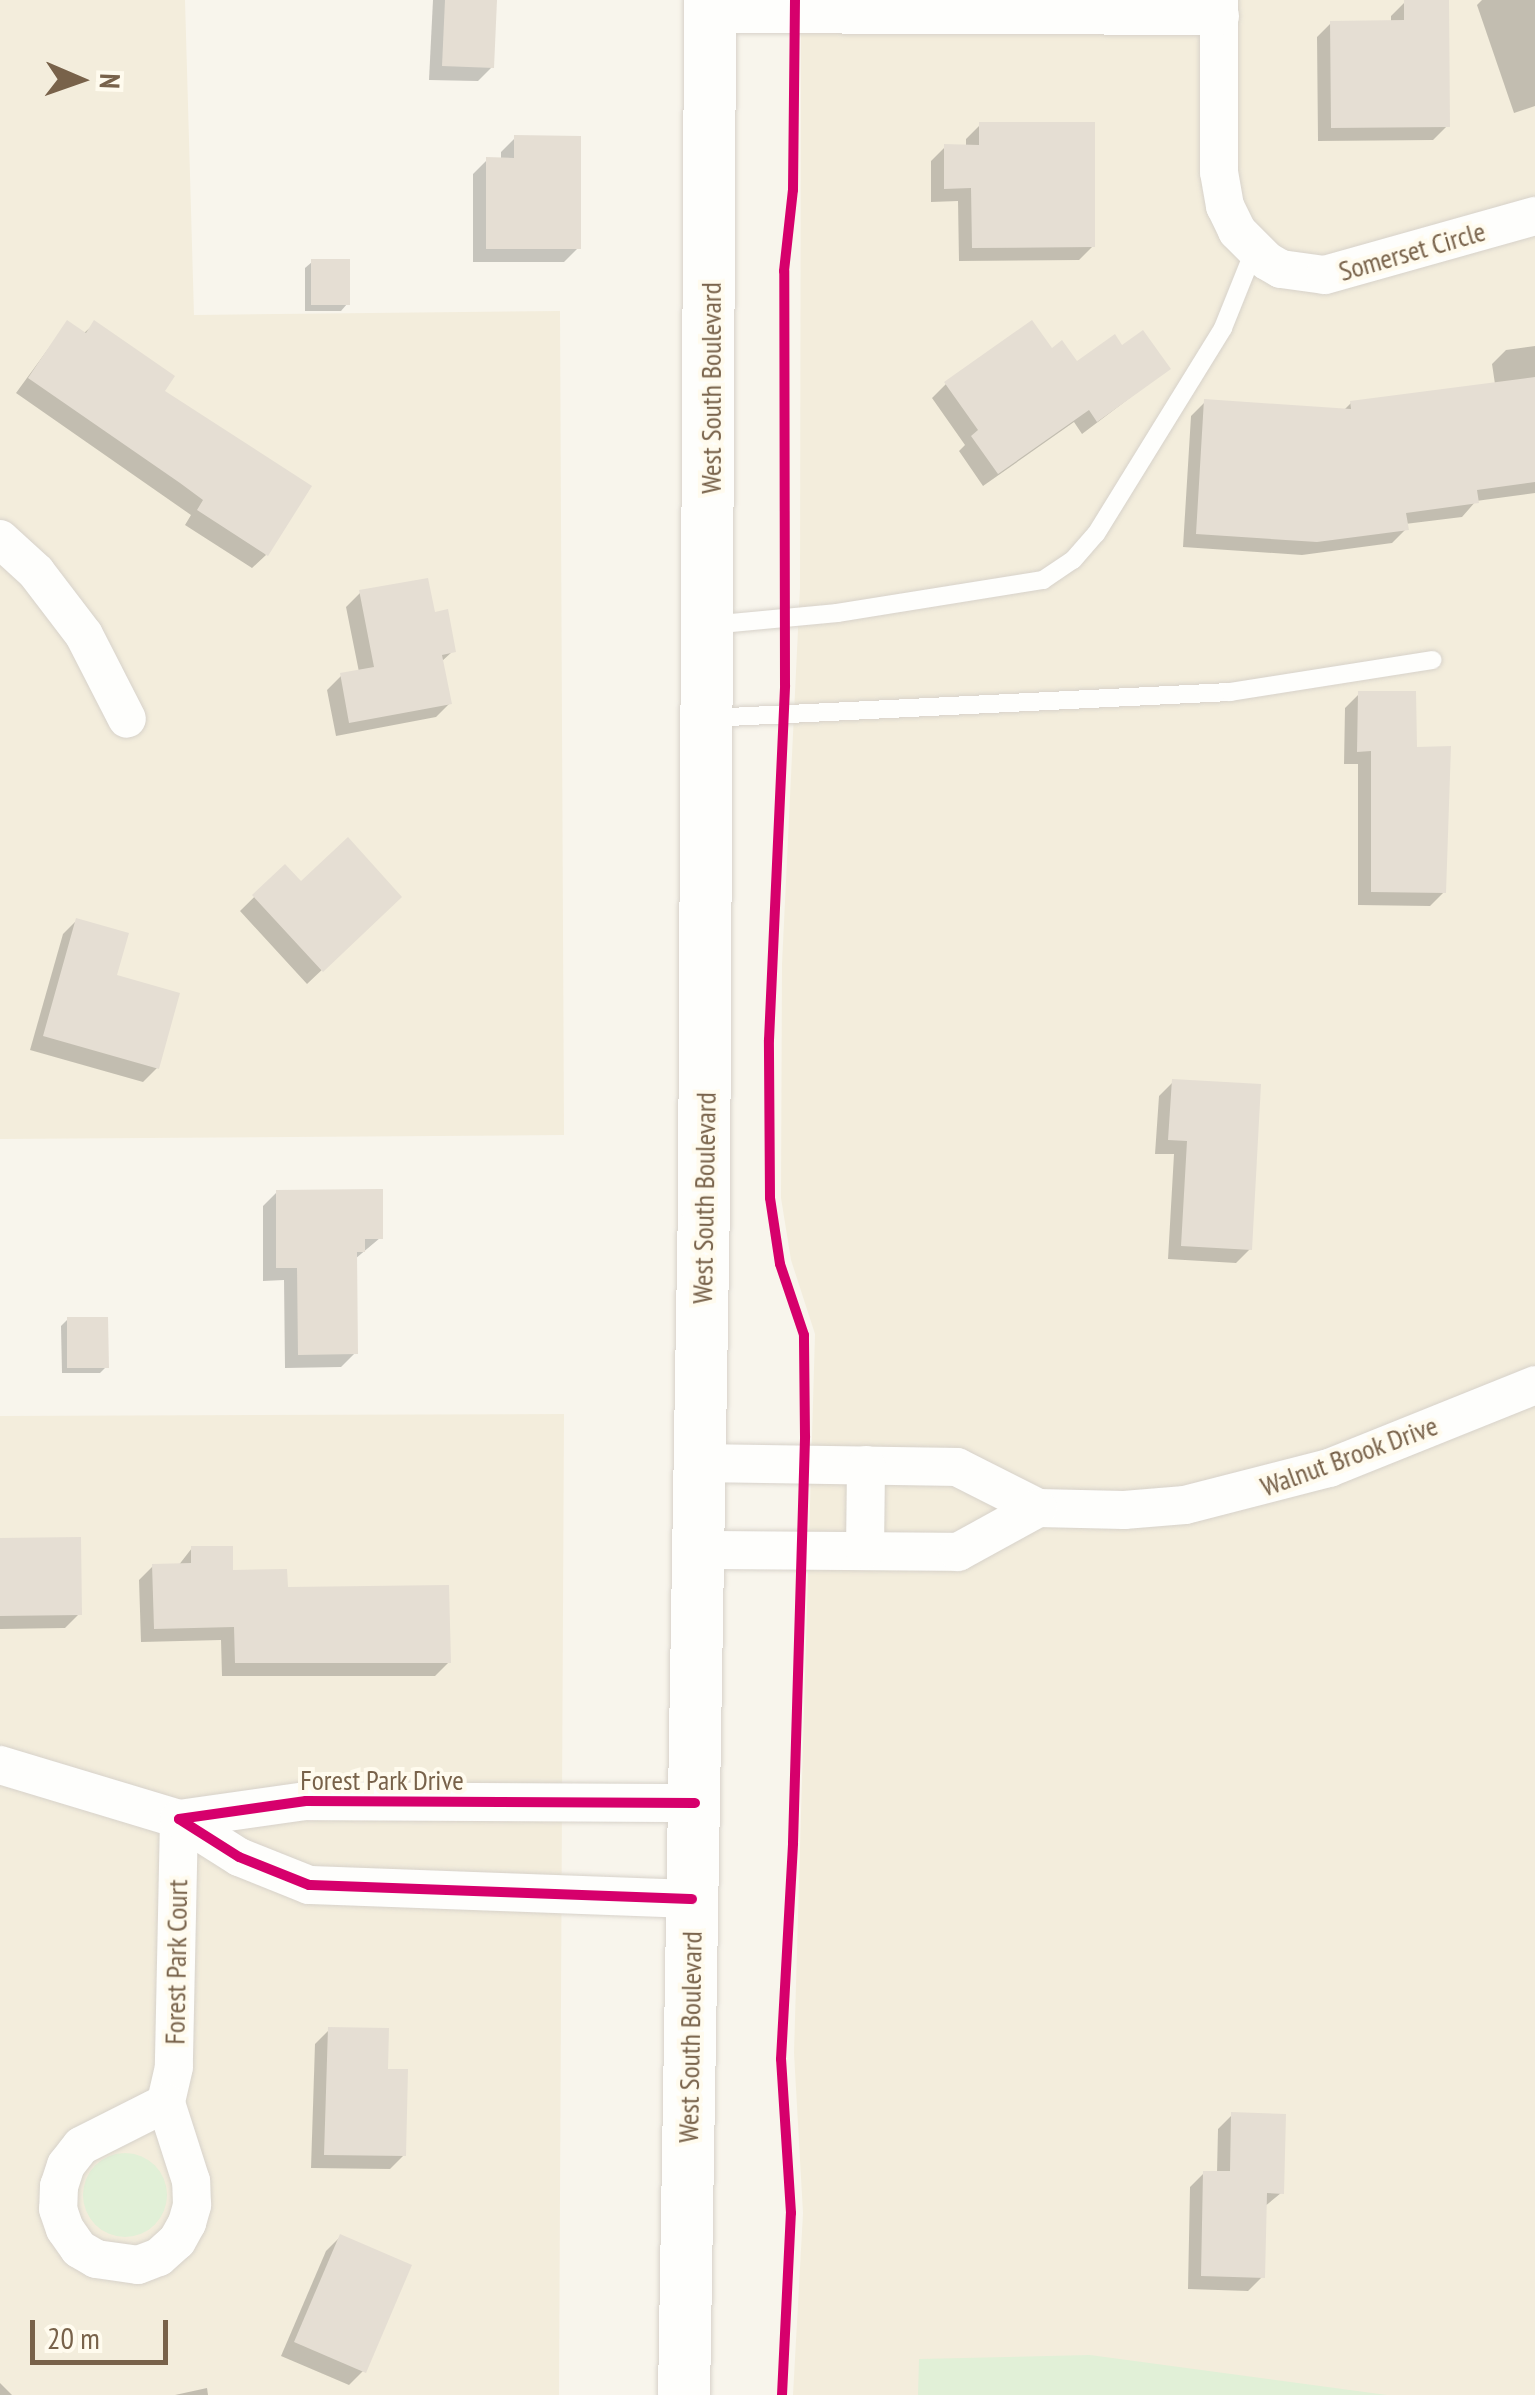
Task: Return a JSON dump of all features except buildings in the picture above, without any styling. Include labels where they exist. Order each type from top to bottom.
[{"type":"main road","name":"West South Boulevard","points":[[684,2395],[709,718],[710,7]]},
{"type":"street","points":[[710,7],[1220,8],[1219,172],[1225,206],[1254,251]]},
{"type":"street","name":"Somerset Circle","points":[[1254,251],[1281,269],[1326,275],[1535,216]]},
{"type":"street","points":[[0,539],[36,572],[84,636],[127,719]]},
{"type":"street","name":"Walnut Brook Drive","points":[[700,1463],[957,1467],[1038,1508],[1154,1507],[1253,1491],[1329,1468],[1535,1386]]},
{"type":"street","points":[[865,1550],[866,1465]]},
{"type":"street","name":"Walnut Brook Drive","points":[[699,1550],[958,1552],[1038,1508]]},
{"type":"street","name":"Forest Park Drive","points":[[0,1765],[179,1819],[239,1857],[310,1885],[692,1898]]},
{"type":"street","name":"Forest Park Drive","points":[[179,1819],[306,1801],[695,1803]]},
{"type":"street","name":"Forest Park Court","points":[[166,2103],[174,2067],[179,1819]]},
{"type":"lane","points":[[710,626],[837,614],[1043,580],[1073,560],[1096,534],[1223,328],[1254,251]]},
{"type":"lane","points":[[709,718],[1230,692],[1432,660]]},
{"type":"shaded area","points":[[0,0],[185,0],[194,315],[560,311],[564,1135],[0,1139]]},
{"type":"shaded area","points":[[801,0],[1535,0],[1535,2395],[793,2395],[803,2213],[794,2053],[815,1334],[791,1260],[781,1198],[782,964],[800,588]]},
{"type":"shaded area","points":[[564,1414],[559,2395],[0,2395],[0,1416]]},
{"type":"green space","points":[[117,2153],[133,2153],[149,2160],[160,2171],[167,2195],[164,2211],[155,2225],[133,2237],[117,2237],[101,2230],[90,2219],[83,2203],[83,2187],[90,2171],[101,2160]]},
{"type":"green space","points":[[1090,2355],[1387,2395],[918,2395],[919,2359]]},
{"type":"cycle path","points":[[782,2395],[791,2213],[781,2059],[793,1843],[805,1436],[804,1335],[780,1264],[770,1198],[769,1040],[785,685],[784,271],[793,190],[795,0]]},
{"type":"cycle path","points":[[692,1899],[309,1885],[239,1857],[179,1819],[306,1801],[695,1803]]}]
